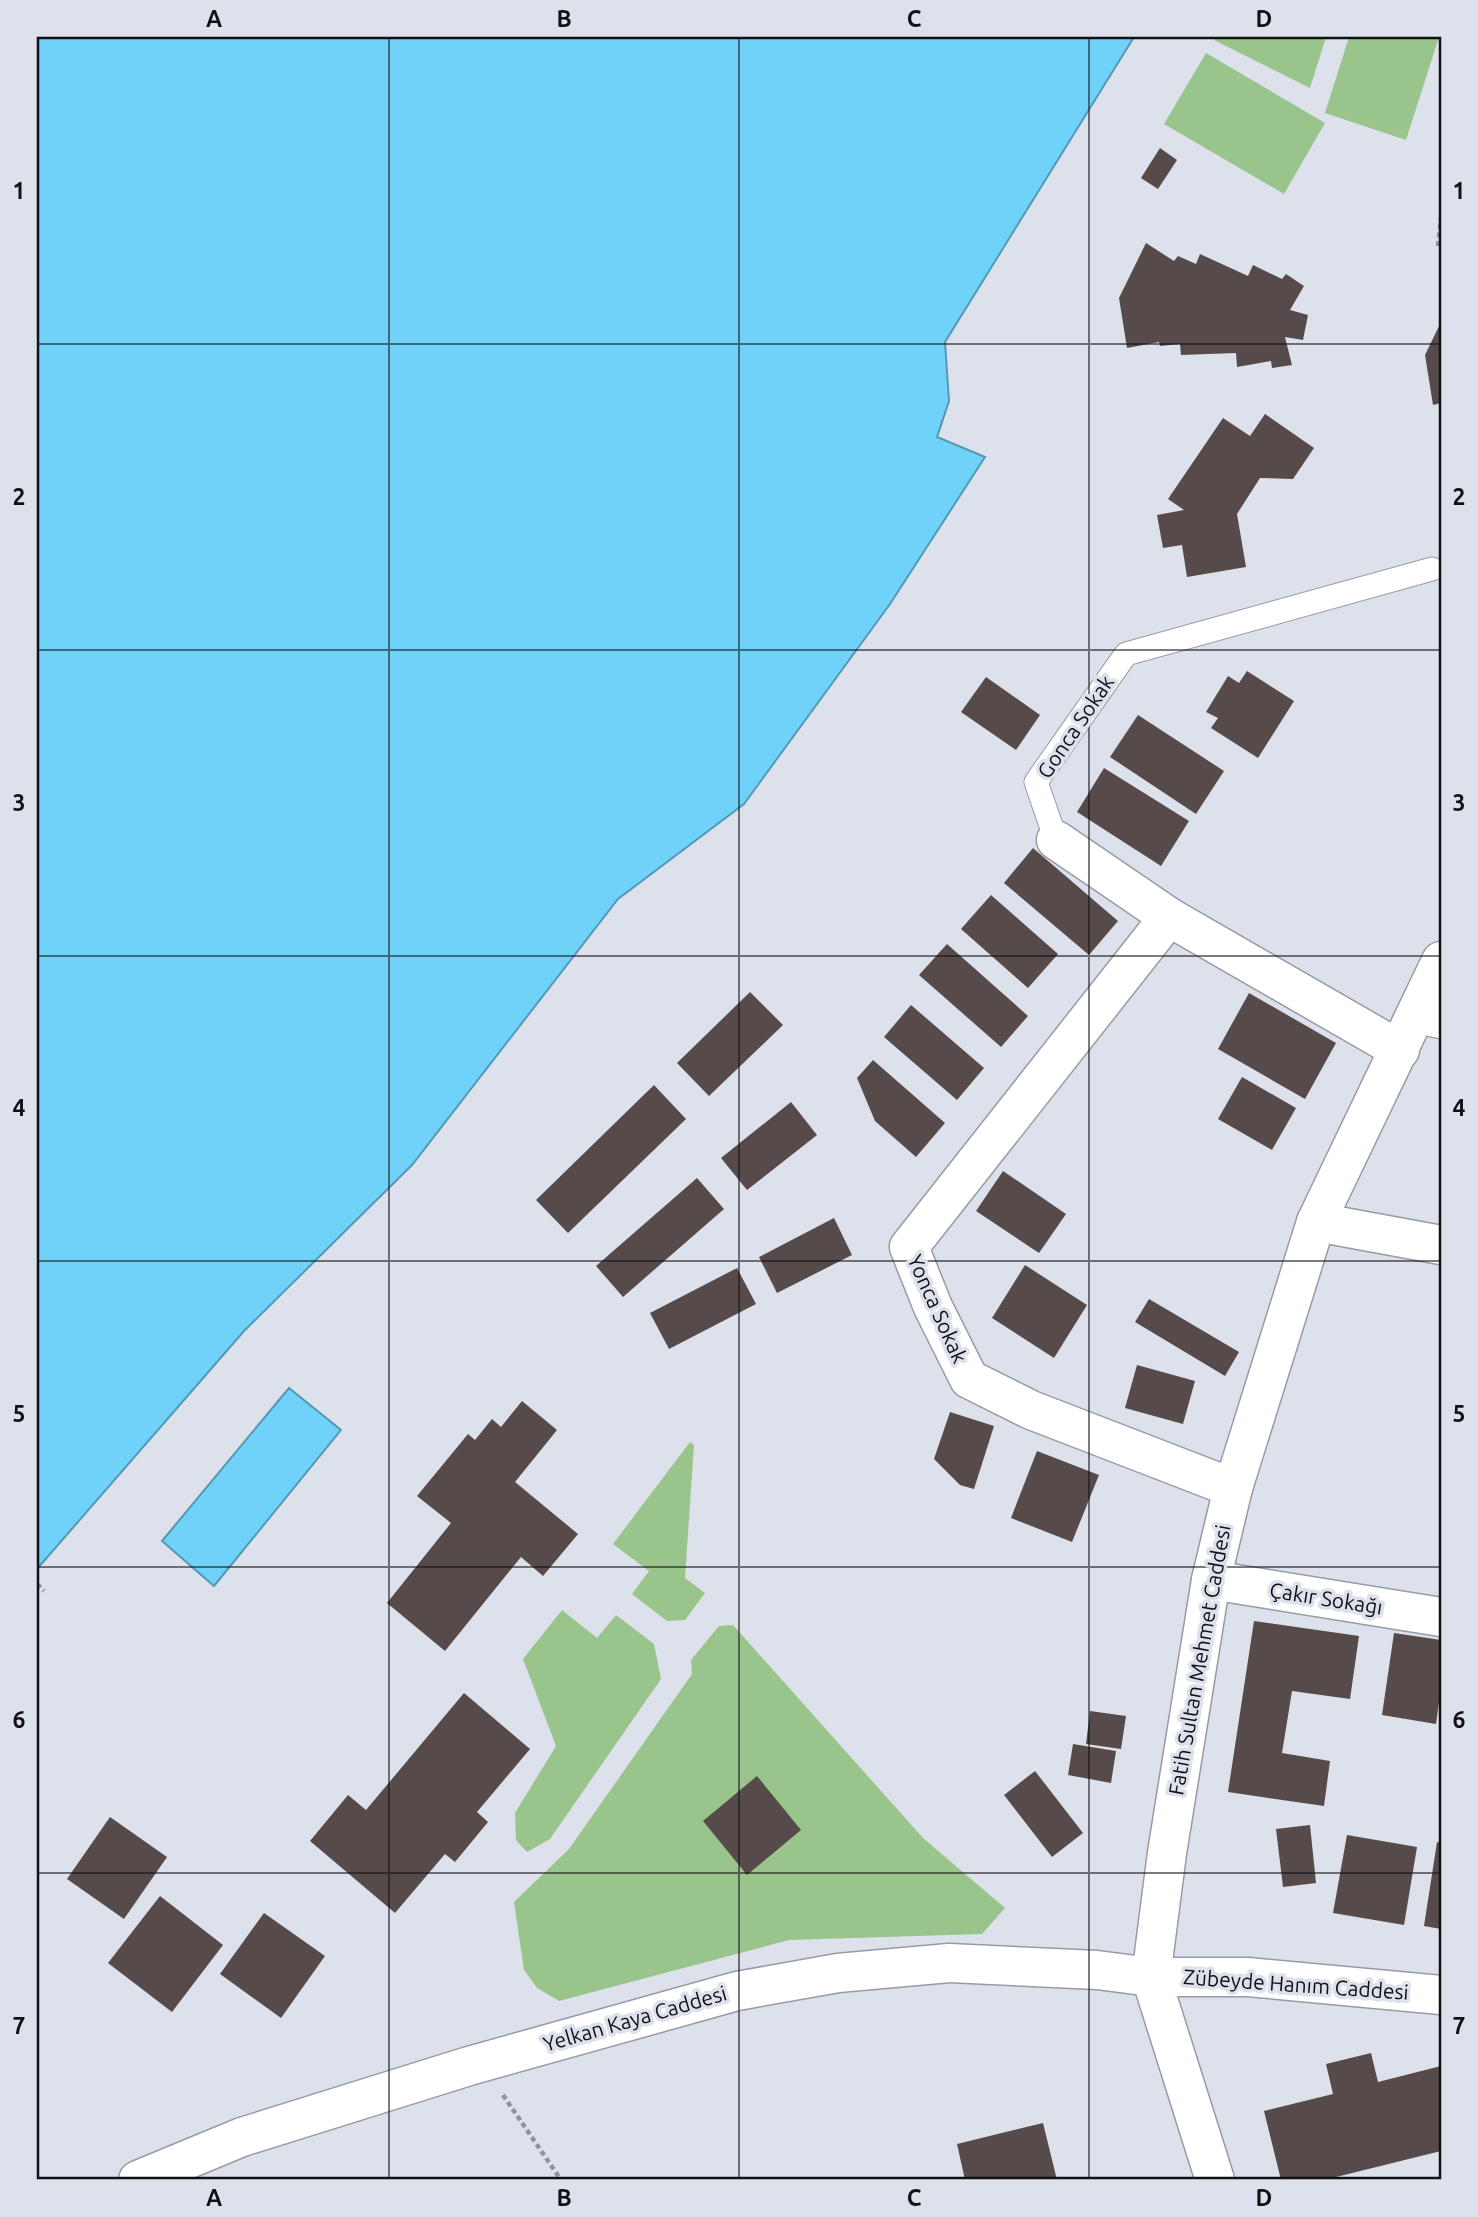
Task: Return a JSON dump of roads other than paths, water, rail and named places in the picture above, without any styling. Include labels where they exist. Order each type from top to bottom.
[{"type":"street","name":"Gonca Sokak","points":[[1056,840],[1169,917],[1400,1050]]},
{"type":"street","name":"Yonca Sokak","points":[[1169,917],[909,1247],[933,1307],[969,1379],[1031,1410],[1233,1488]]},
{"type":"street","name":"Fatih Sultan Mehmet Caddesi","points":[[1215,2180],[1151,1977],[1167,1853],[1211,1580],[1233,1488],[1316,1222],[1400,1050],[1429,1016],[1441,961]]},
{"type":"street","points":[[1316,1222],[1441,1245]]},
{"type":"street","name":"Çakır Sokağı","points":[[1211,1580],[1441,1618]]},
{"type":"street","name":"Yelkan Kaya Caddesi","points":[[138,2180],[242,2137],[481,2062],[737,1991],[838,1973],[949,1963],[1097,1970],[1151,1977]]},
{"type":"street","name":"Zübeyde Hanım Caddesi","points":[[1151,1977],[1248,1978],[1441,1996]]},
{"type":"lane","name":"Gonca Sokak","points":[[1056,840],[1036,782],[1126,654],[1432,569]]},
{"type":"water","points":[[37,37],[1134,37],[945,342],[949,401],[937,437],[985,457],[890,604],[744,804],[618,899],[412,1165],[244,1331],[37,1569]]},
{"type":"water","points":[[289,1388],[341,1430],[214,1586],[162,1541]]}]
